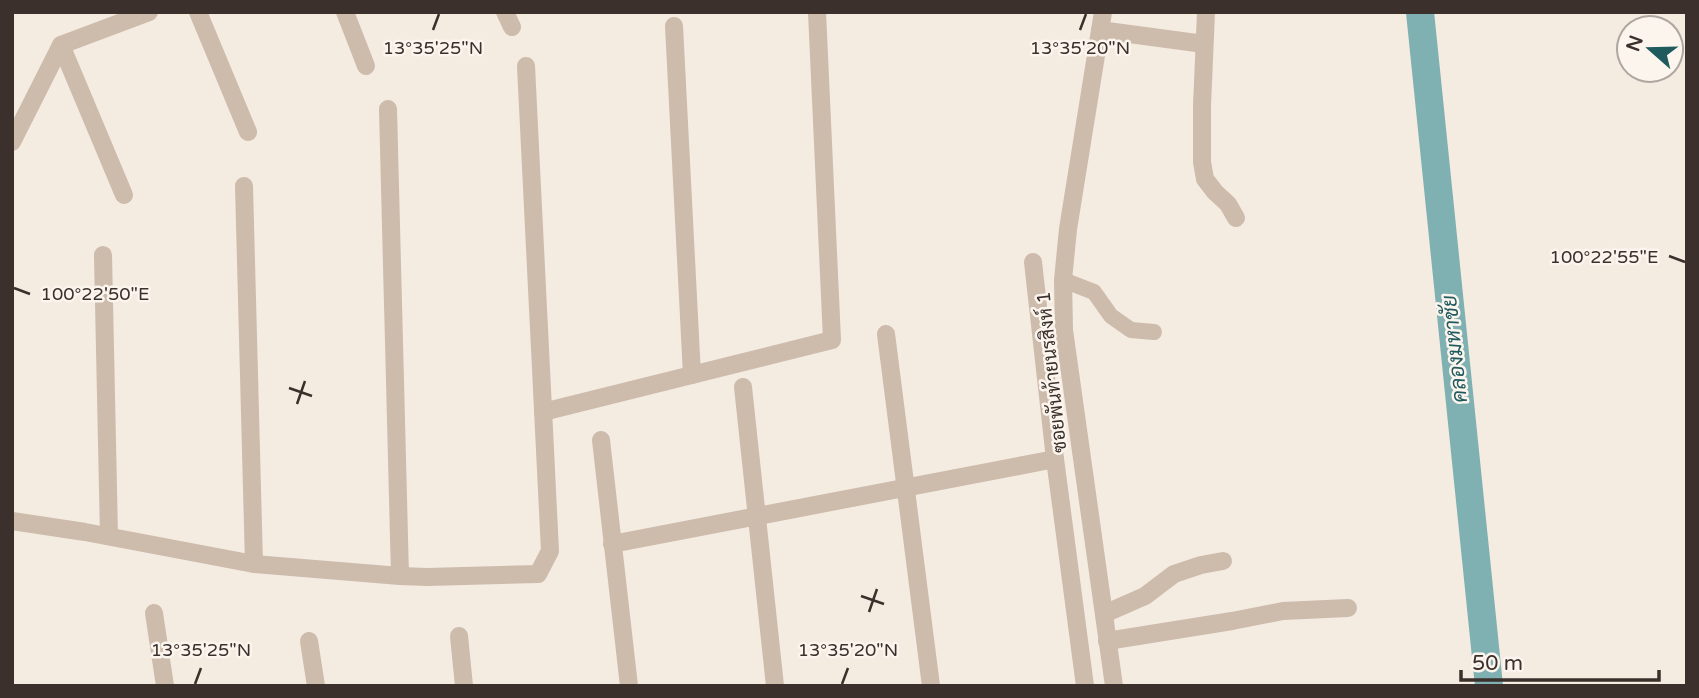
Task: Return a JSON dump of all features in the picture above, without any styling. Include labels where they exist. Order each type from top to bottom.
[{"type":"street","points":[[12,142],[61,45],[149,12]]},
{"type":"street","points":[[198,12],[248,132]]},
{"type":"street","points":[[345,12],[366,66]]},
{"type":"street","points":[[543,412],[832,340],[817,12]]},
{"type":"street","name":"ซอยพันท้ายนรสิงห์ 1","points":[[1103,12],[1068,229],[1063,280],[1064,330],[1114,686]]},
{"type":"street","points":[[1206,12],[1202,162],[1205,179],[1228,204],[1236,218]]},
{"type":"street","points":[[674,26],[692,375]]},
{"type":"street","points":[[1100,30],[1204,44]]},
{"type":"street","points":[[61,45],[124,195]]},
{"type":"street","points":[[12,521],[254,564],[426,577],[538,574],[550,551],[526,66]]},
{"type":"street","points":[[388,108],[400,576]]},
{"type":"street","points":[[244,186],[254,564]]},
{"type":"street","points":[[103,255],[108,536]]},
{"type":"street","points":[[1033,262],[1055,459],[1085,686]]},
{"type":"street","points":[[886,334],[931,686]]},
{"type":"street","points":[[743,387],[775,686]]},
{"type":"street","points":[[601,440],[629,686]]},
{"type":"street","points":[[612,544],[1055,459]]},
{"type":"street","points":[[1104,614],[1145,596],[1174,574],[1223,561]]},
{"type":"street","points":[[1107,641],[1283,611],[1348,608]]},
{"type":"street","points":[[154,613],[165,686]]},
{"type":"street","points":[[459,636],[464,686]]},
{"type":"street","points":[[309,641],[316,686]]},
{"type":"lane","points":[[1063,280],[1094,292],[1111,316],[1131,330],[1154,332]]},
{"type":"waterway","name":"คลองมหาชัย","points":[[1420,12],[1489,686]]}]
